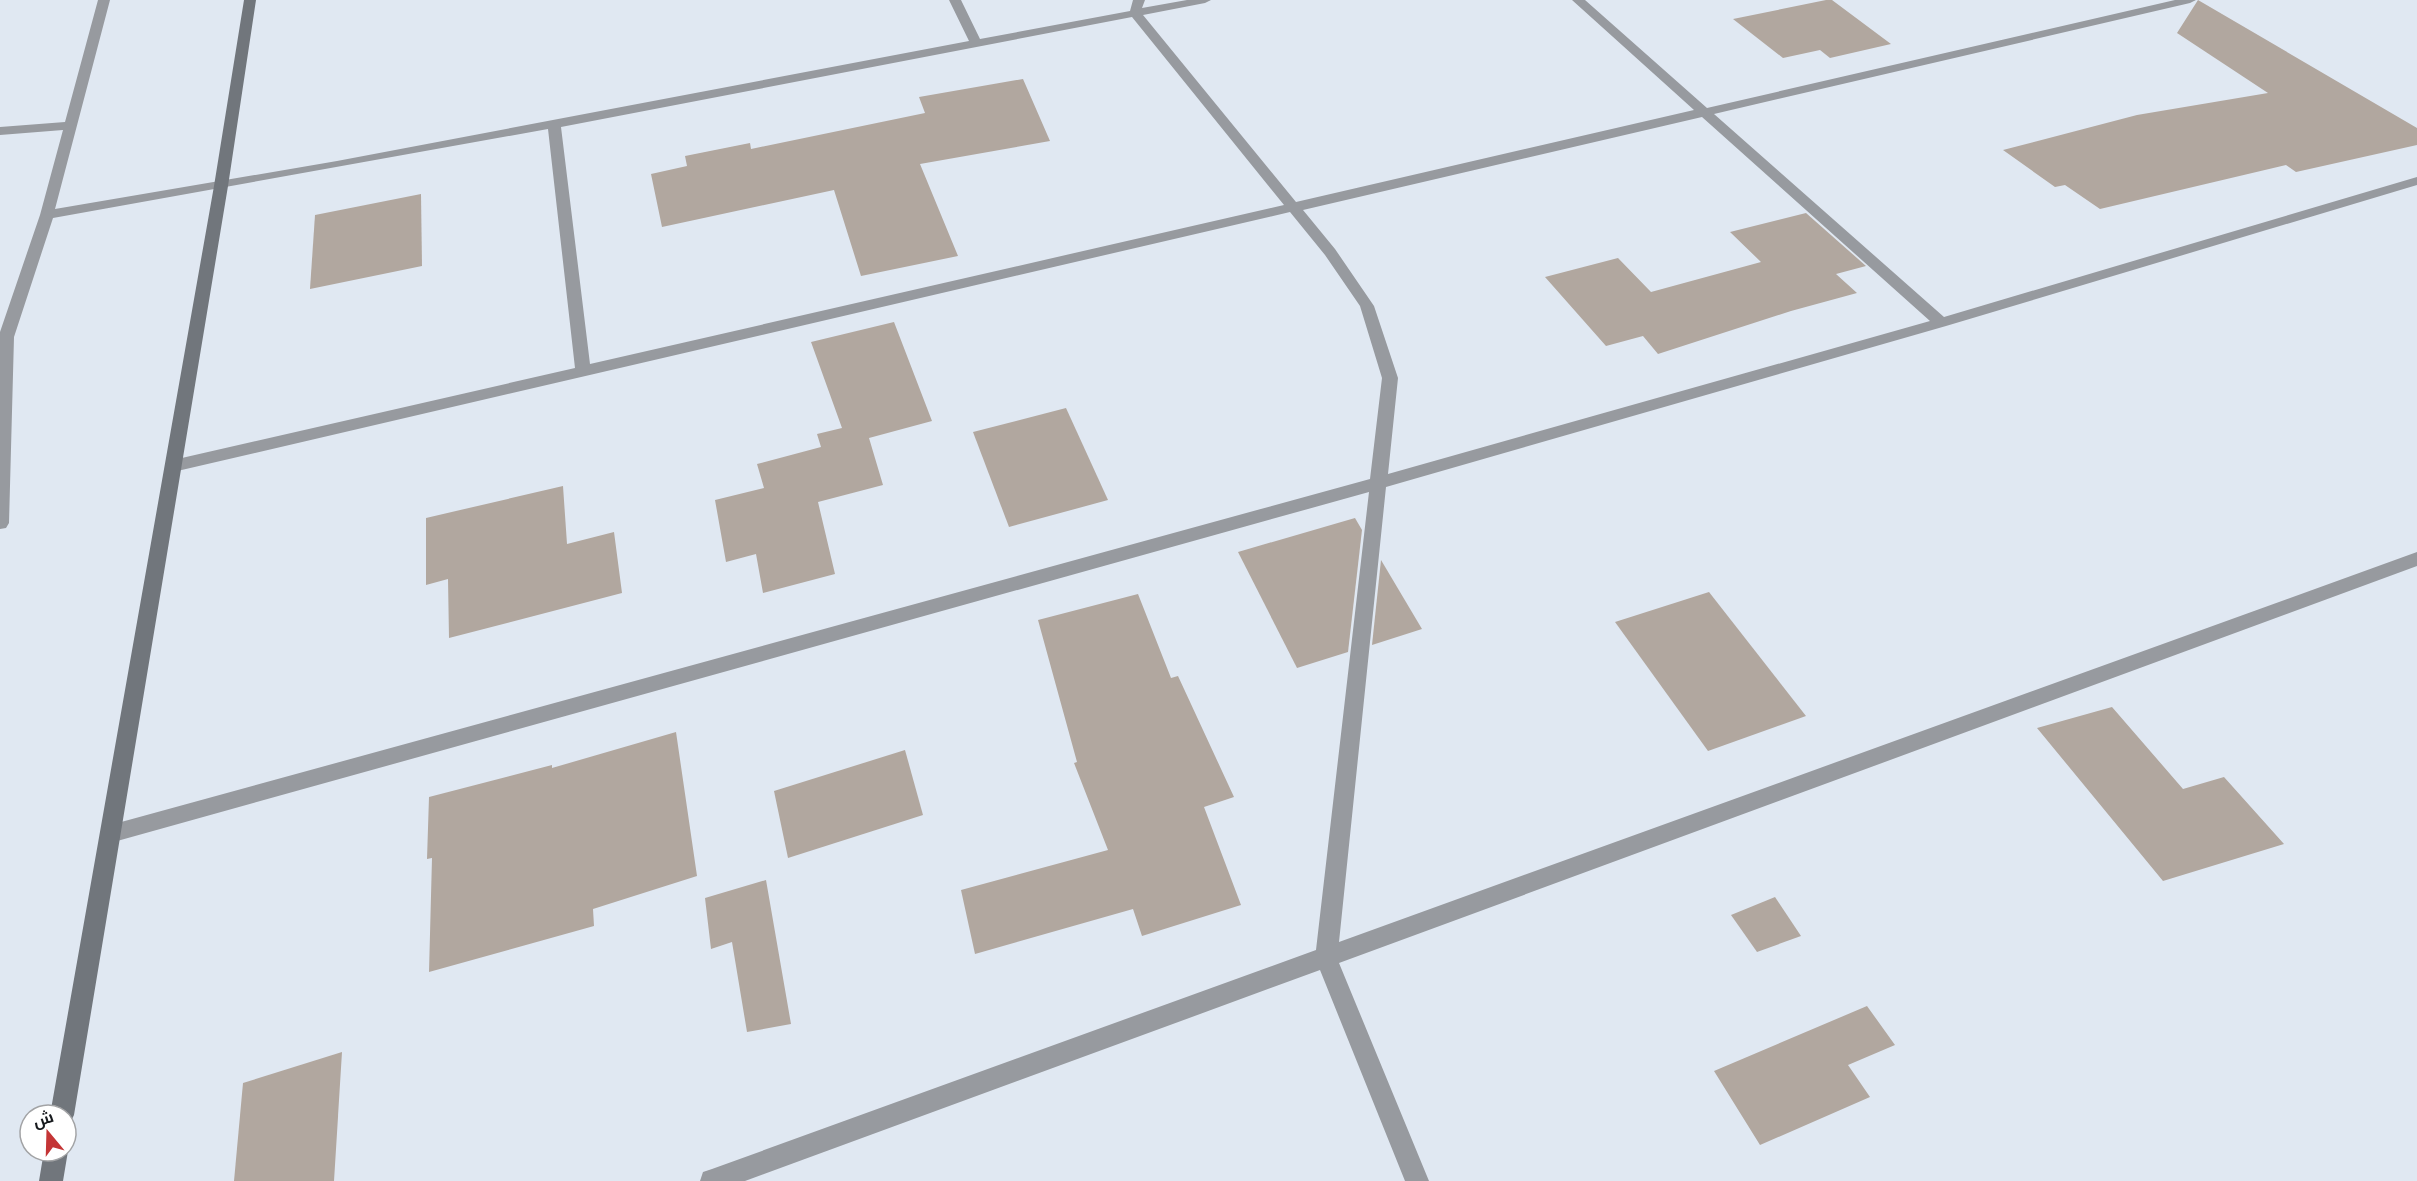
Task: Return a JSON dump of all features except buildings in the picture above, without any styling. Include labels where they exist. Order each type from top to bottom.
[{"type":"street","points":[[0,524],[3,337],[47,214],[104,0]]},
{"type":"street","points":[[64,1103],[221,186],[250,0]]},
{"type":"street","points":[[955,0],[976,44]]},
{"type":"street","points":[[47,214],[221,186],[554,125],[976,44],[1137,6],[1206,0]]},
{"type":"street","points":[[1578,0],[1941,323]]},
{"type":"street","points":[[173,466],[2190,0]]},
{"type":"street","points":[[1137,6],[1293,208],[1330,252],[1367,306],[1390,378],[1326,957],[1417,1181]]},
{"type":"street","points":[[554,125],[583,372]]},
{"type":"street","points":[[0,131],[69,126]]},
{"type":"street","points":[[110,834],[1378,483],[1941,323],[2417,181]]},
{"type":"street","points":[[712,1181],[2417,560]]},
{"type":"street","points":[[51,1181],[54,1163]]}]
